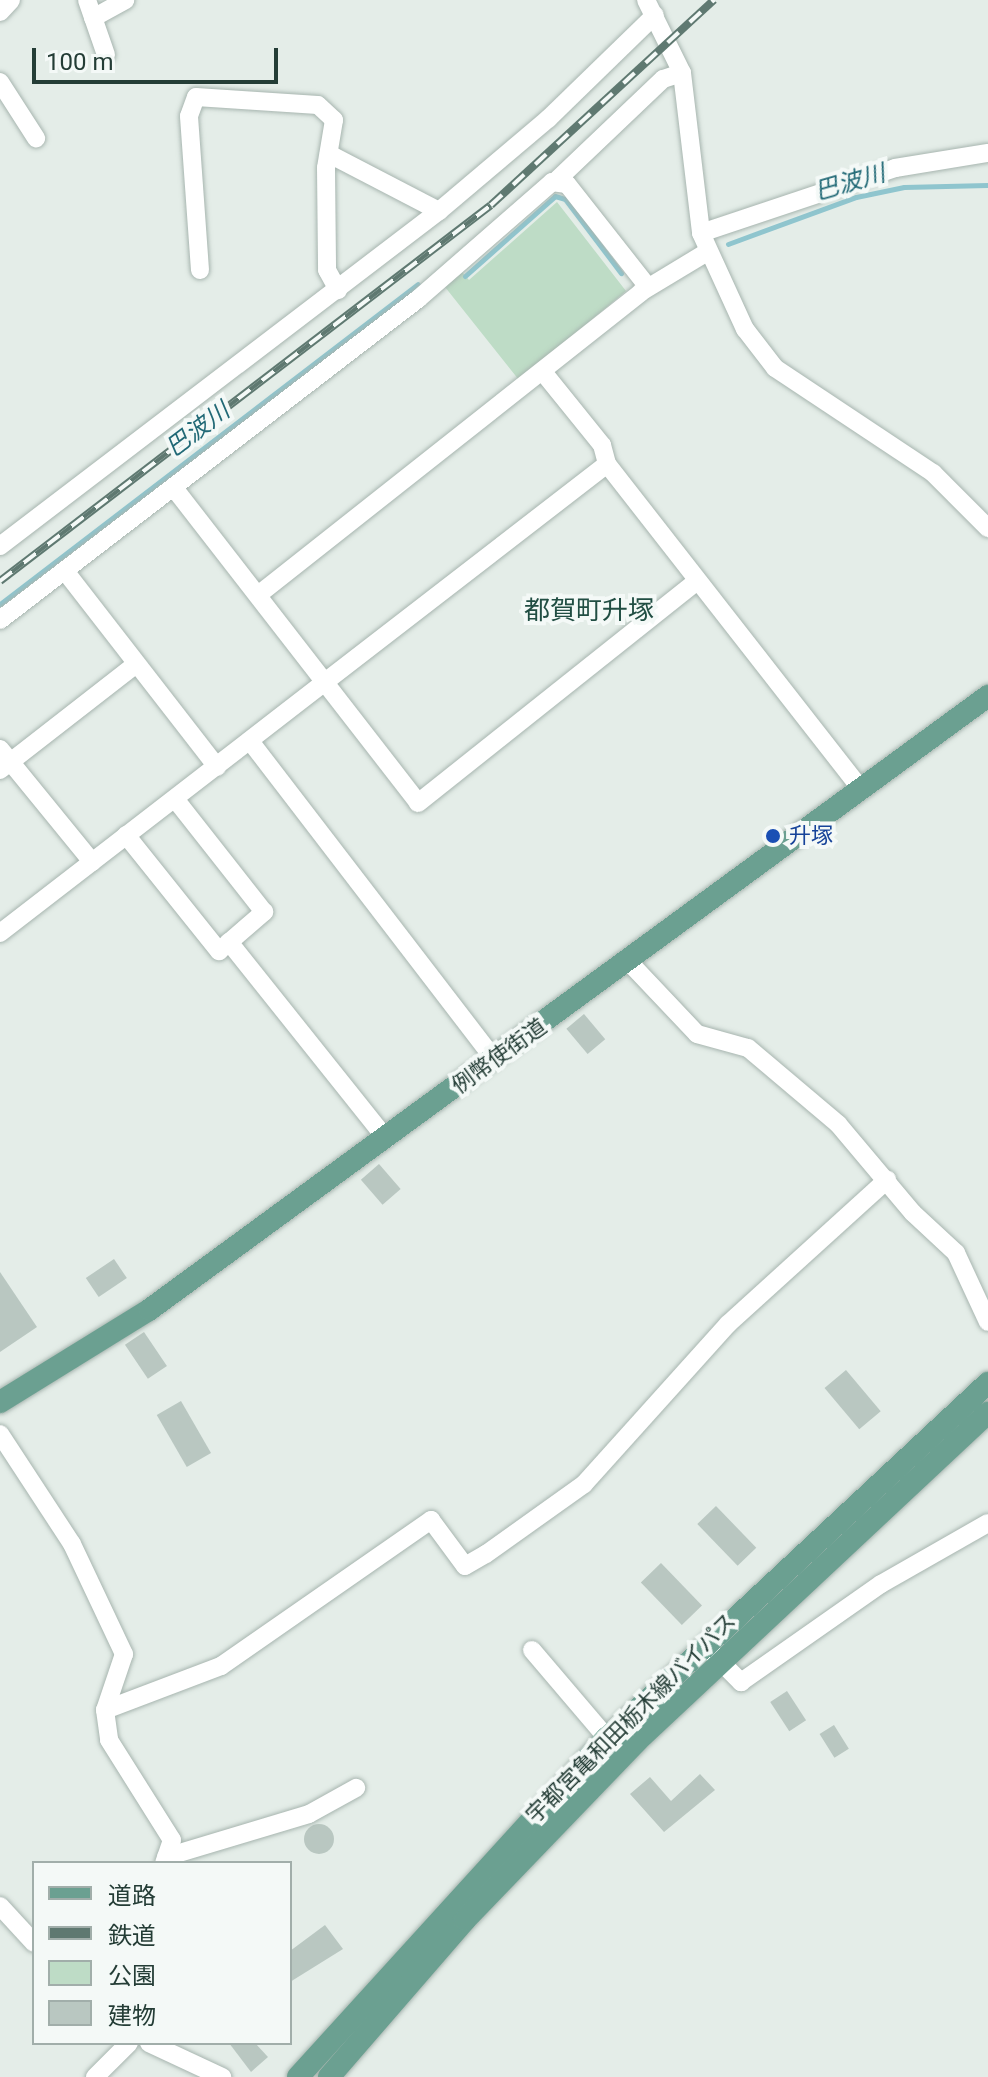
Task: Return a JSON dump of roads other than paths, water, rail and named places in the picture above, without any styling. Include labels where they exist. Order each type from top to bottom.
[{"type":"main road","name":"例幣使街道","points":[[0,1402],[149,1310],[628,961],[859,787],[988,696]]},
{"type":"main road","name":"宇都宮亀和田栃木線バイパス","points":[[298,2077],[607,1738],[702,1643],[988,1383]]},
{"type":"main road","name":"宇都宮亀和田栃木線バイパス","points":[[329,2077],[531,1849],[719,1660],[988,1413]]},
{"type":"street","points":[[0,12],[11,0]]},
{"type":"street","points":[[87,0],[106,55]]},
{"type":"street","points":[[93,18],[125,0]]},
{"type":"street","points":[[0,546],[439,211],[548,119],[650,4],[682,73],[701,233],[707,252],[745,329],[775,368],[933,473],[988,528]]},
{"type":"street","points":[[0,620],[418,299],[558,179],[663,79],[682,73]]},
{"type":"street","points":[[0,82],[36,138]]},
{"type":"street","points":[[200,270],[189,116],[196,97],[327,107],[334,120],[329,154],[327,270],[338,290]]},
{"type":"street","points":[[701,233],[910,164],[988,153]]},
{"type":"street","points":[[329,154],[439,211]]},
{"type":"street","points":[[558,179],[648,287]]},
{"type":"street","points":[[258,595],[648,287],[707,252]]},
{"type":"street","points":[[543,372],[602,445],[607,464],[859,787]]},
{"type":"street","points":[[0,933],[607,464]]},
{"type":"street","points":[[174,488],[418,803],[697,581]]},
{"type":"street","points":[[65,571],[217,767]]},
{"type":"street","points":[[92,862],[3,760],[136,664]]},
{"type":"street","points":[[250,741],[494,1059]]},
{"type":"street","points":[[126,835],[219,951],[264,912],[176,800]]},
{"type":"street","points":[[229,942],[386,1139]]},
{"type":"street","points":[[628,961],[697,1034],[748,1048],[808,1094],[956,1253],[988,1322]]},
{"type":"street","points":[[105,1710],[221,1666],[431,1520],[465,1566],[584,1484],[728,1324],[887,1180]]},
{"type":"street","points":[[0,1434],[72,1544],[124,1654],[105,1710],[109,1740],[172,1840],[165,1860]]},
{"type":"street","points":[[702,1643],[741,1682],[881,1584],[988,1523]]},
{"type":"street","points":[[532,1650],[607,1738]]},
{"type":"street","points":[[165,1860],[309,1814],[356,1788]]},
{"type":"street","points":[[0,1906],[32,1939]]},
{"type":"street","points":[[95,2077],[127,2045]]},
{"type":"street","points":[[153,2045],[222,2077]]},
{"type":"waterway","name":"巴波川","points":[[728,244],[856,197],[904,187],[988,185]]},
{"type":"waterway","name":"巴波川","points":[[465,276],[555,196],[565,199],[621,273]]},
{"type":"waterway","name":"巴波川","points":[[0,604],[418,284]]},
{"type":"railway","points":[[0,581],[491,205],[714,0]]},
{"type":"place","name":"升塚","points":[[773,836]]},
{"type":"district","name":"都賀町升塚","points":[[589,611]]}]
